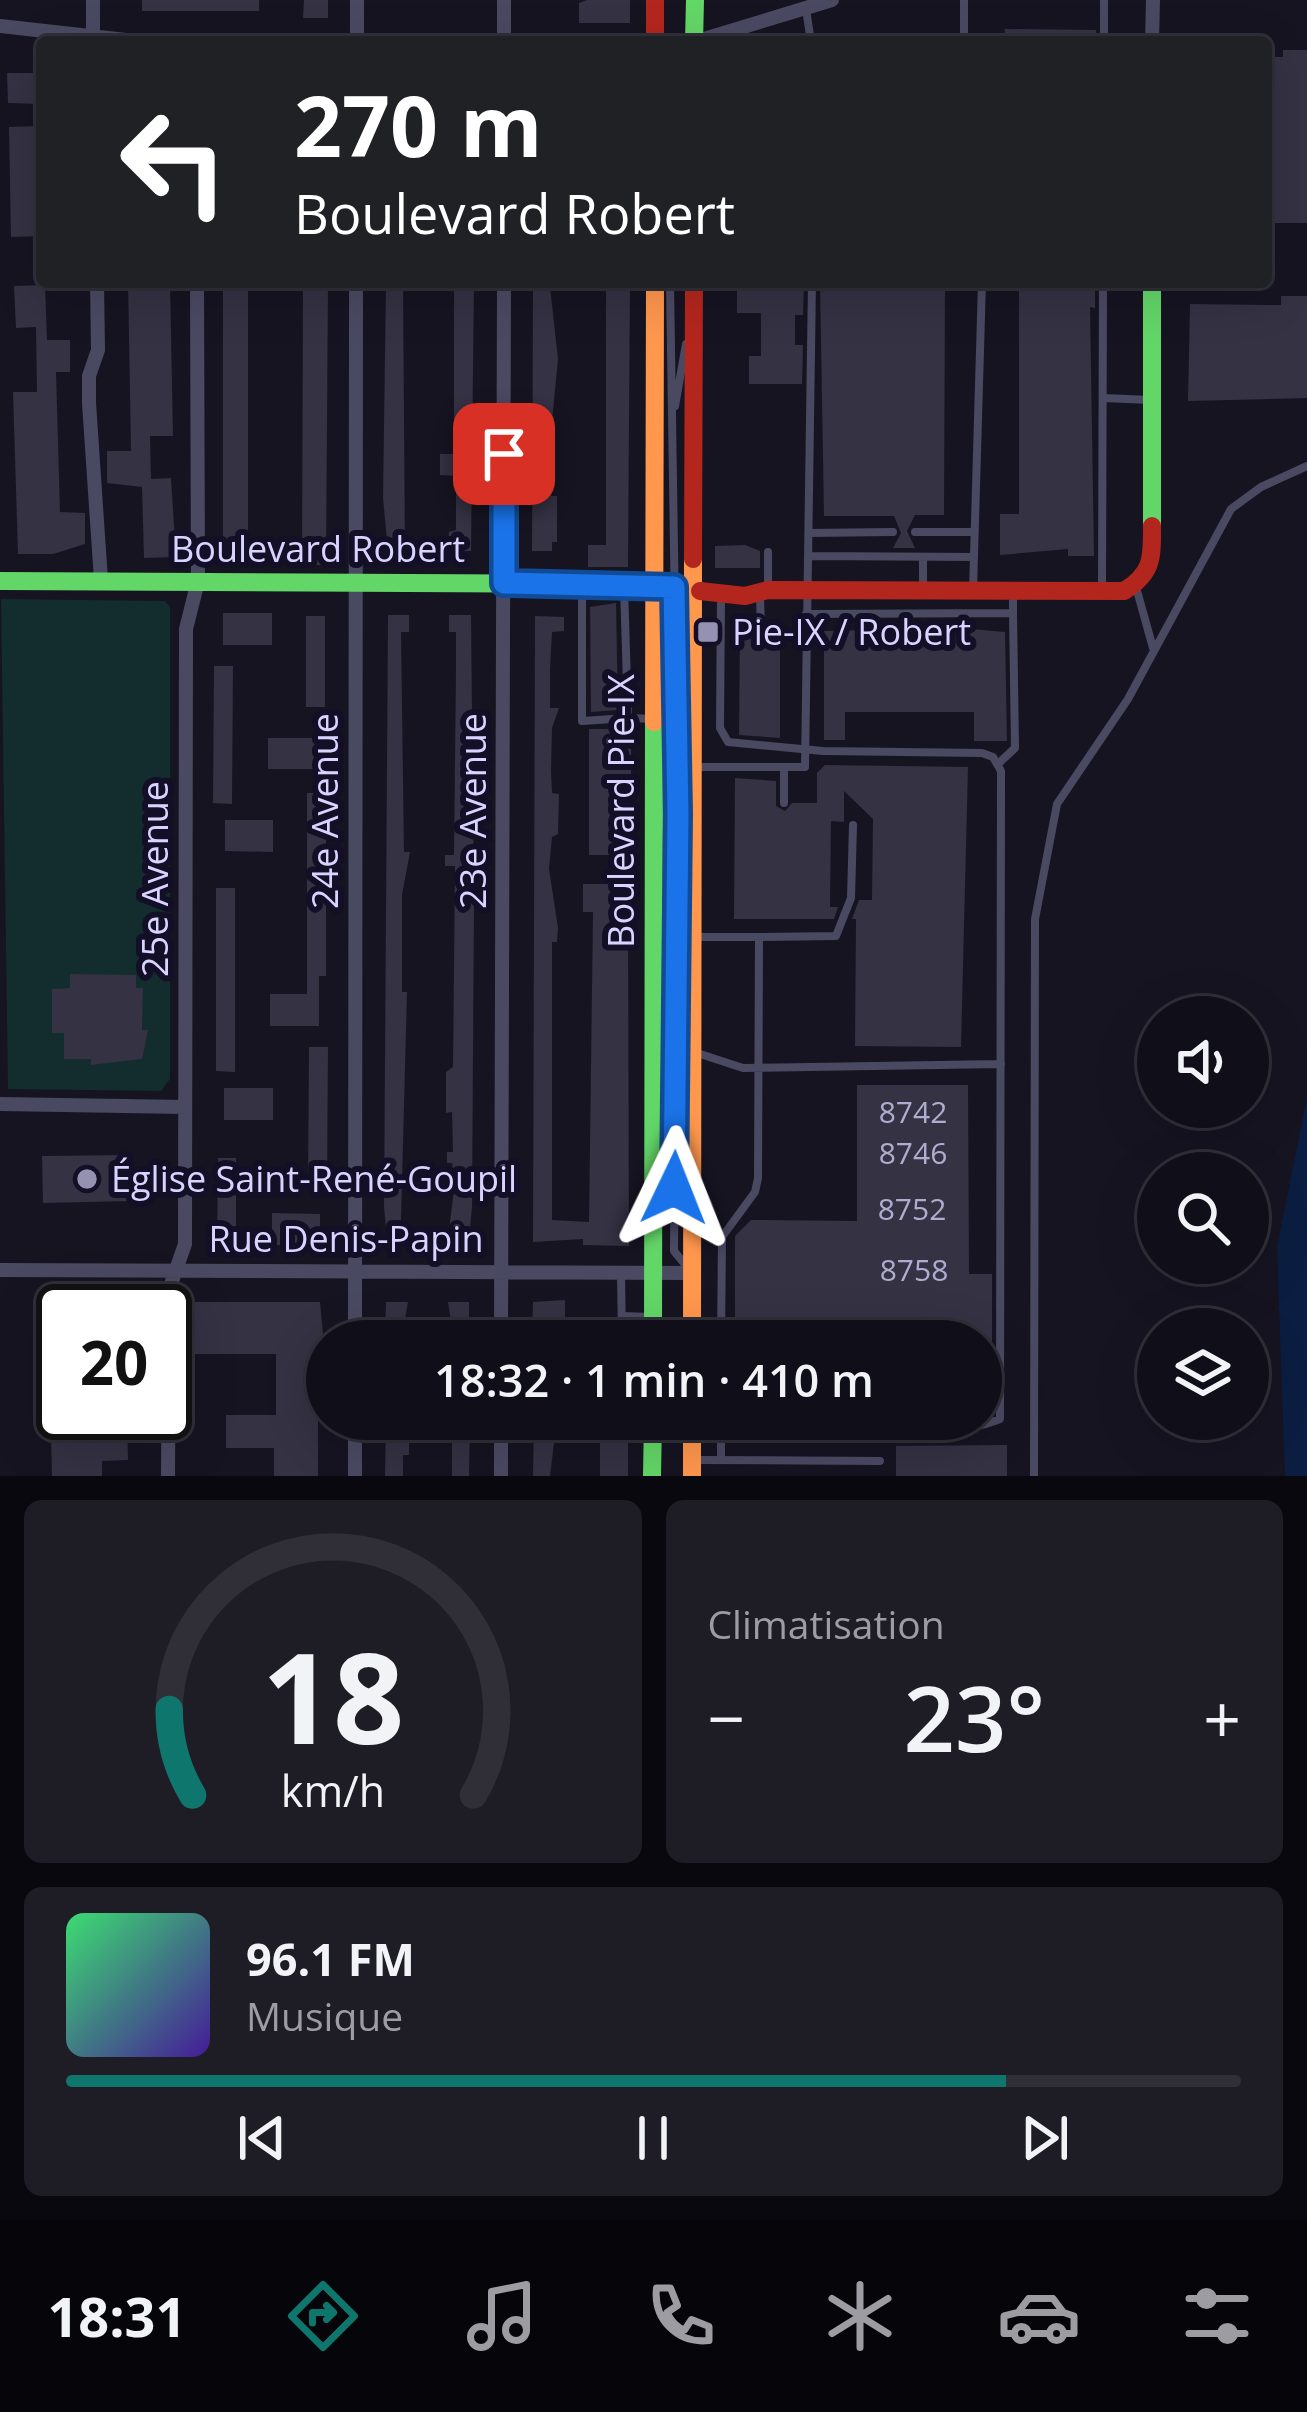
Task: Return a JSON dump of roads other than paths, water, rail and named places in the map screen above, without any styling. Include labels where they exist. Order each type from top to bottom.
[{"type":"main road","points":[[655,0],[656,36]]},
{"type":"main road","points":[[694,0],[694,36]]},
{"type":"main road","name":"Boulevard Pie-IX","points":[[655,288],[674,587],[693,767],[692,1320]]},
{"type":"main road","name":"Boulevard Pie-IX","points":[[653,1317],[654,656],[674,587],[694,288]]},
{"type":"main road","points":[[1136,586],[1152,563],[1152,288]]},
{"type":"main road","name":"Boulevard Robert","points":[[0,581],[624,584],[764,591],[1102,592],[1136,586]]},
{"type":"main road","points":[[653,1440],[655,1476]]},
{"type":"main road","points":[[691,1471],[692,1440]]},
{"type":"street","points":[[93,0],[93,36]]},
{"type":"street","points":[[357,0],[357,36]]},
{"type":"street","points":[[504,0],[504,36]]},
{"type":"street","points":[[710,36],[774,12],[832,0]]},
{"type":"street","points":[[1153,0],[1153,36]]},
{"type":"street","points":[[0,26],[66,36]]},
{"type":"street","points":[[97,288],[98,350],[89,390],[101,580]]},
{"type":"street","name":"25e Avenue","points":[[168,1476],[169,1290],[184,1244],[186,628],[198,581],[197,288]]},
{"type":"street","name":"24e Avenue","points":[[355,1320],[356,288]]},
{"type":"street","name":"23e Avenue","points":[[501,1320],[504,288]]},
{"type":"street","points":[[3,1104],[185,1107]]},
{"type":"street","name":"Rue Denis-Papin","points":[[0,1270],[692,1273]]},
{"type":"street","points":[[355,1440],[356,1476]]},
{"type":"street","points":[[501,1440],[501,1476]]},
{"type":"lane","points":[[964,0],[964,36]]},
{"type":"lane","points":[[1104,0],[1104,36]]},
{"type":"lane","points":[[805,8],[810,36]]},
{"type":"lane","points":[[670,288],[674,1251],[692,1273]]},
{"type":"lane","points":[[693,767],[805,767],[812,288]]},
{"type":"lane","points":[[974,591],[982,288]]},
{"type":"lane","points":[[1102,592],[1103,288]]},
{"type":"lane","points":[[672,426],[694,308]]},
{"type":"lane","points":[[1103,398],[1153,400]]},
{"type":"lane","points":[[1034,1476],[1035,919],[1057,804],[1128,699],[1231,509],[1261,487],[1307,466]]},
{"type":"lane","points":[[809,533],[893,532]]},
{"type":"lane","points":[[915,532],[974,532]]},
{"type":"lane","points":[[760,630],[768,552]]},
{"type":"lane","points":[[809,556],[974,557]]},
{"type":"lane","points":[[923,557],[923,591]]},
{"type":"lane","points":[[582,584],[582,721],[654,718]]},
{"type":"lane","points":[[624,584],[628,718]]},
{"type":"lane","points":[[1136,586],[1153,649]]},
{"type":"lane","points":[[721,590],[723,736],[736,746],[982,753],[999,763]]},
{"type":"lane","points":[[1000,1320],[999,763],[1015,748],[1013,591]]},
{"type":"lane","points":[[806,614],[1013,613]]},
{"type":"lane","points":[[628,656],[654,656]]},
{"type":"lane","points":[[654,870],[675,757]]},
{"type":"lane","points":[[784,767],[784,803]]},
{"type":"lane","points":[[692,938],[836,936],[851,898],[853,825]]},
{"type":"lane","points":[[721,1320],[722,1238],[758,1184],[759,937]]},
{"type":"lane","points":[[692,1052],[760,1068],[1001,1064]]},
{"type":"lane","points":[[621,1271],[622,1320]]},
{"type":"lane","points":[[622,1316],[653,1317]]},
{"type":"lane","points":[[721,1440],[721,1460]]},
{"type":"lane","points":[[691,1471],[721,1460],[880,1461]]},
{"type":"lane","points":[[852,1461],[852,1476]]},
{"type":"water","points":[[1307,1098],[1307,1476],[1285,1476],[1277,1246]]},
{"type":"place","name":"Pie-IX / Robert","points":[[708,632]]},
{"type":"place","name":"Église Saint-René-Goupil","points":[[87,1179]]}]
